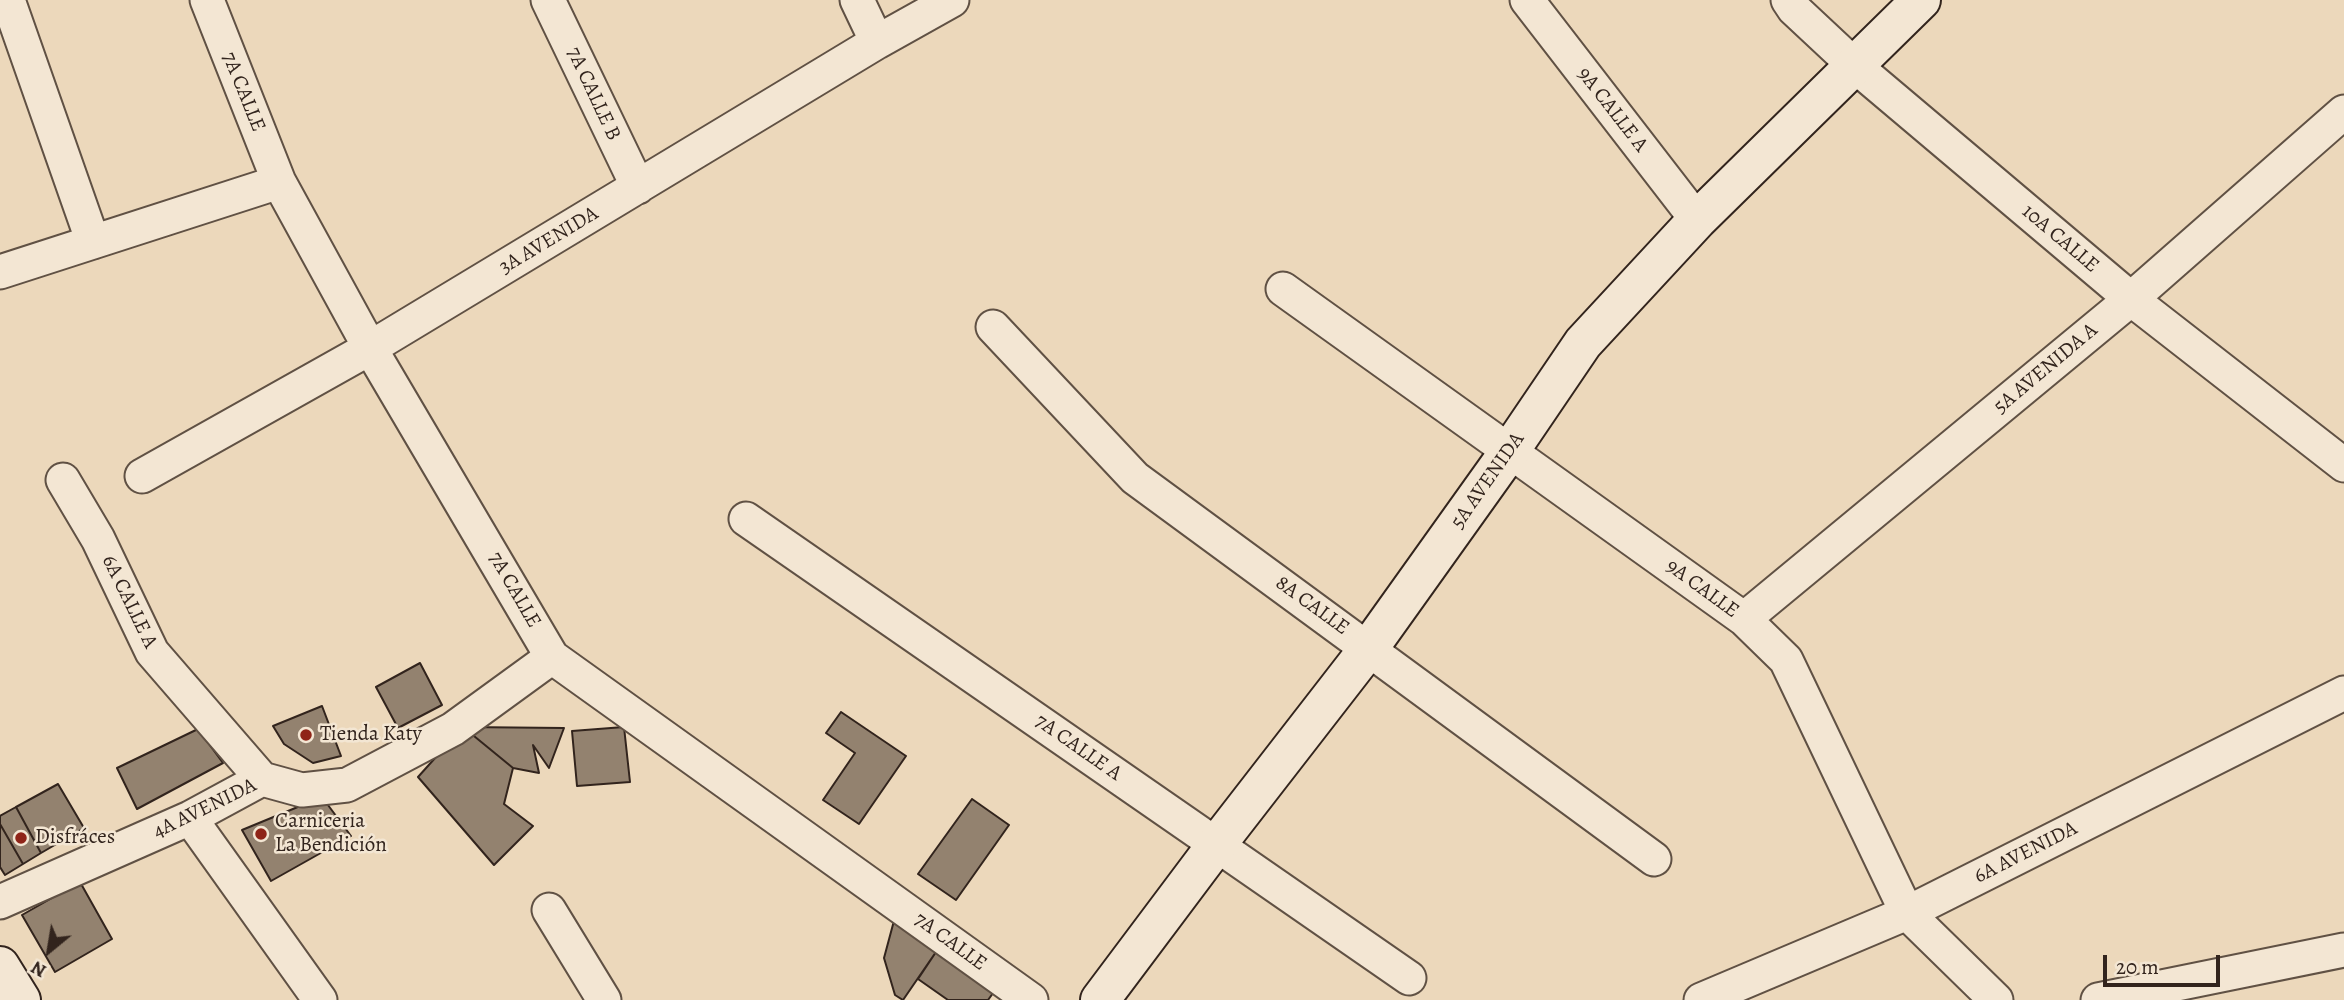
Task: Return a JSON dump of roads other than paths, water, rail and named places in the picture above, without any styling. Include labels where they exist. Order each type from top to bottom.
[{"type":"street","points":[[8,0],[93,242]]},
{"type":"street","name":"7A CALLE","points":[[207,0],[279,182],[370,348],[552,657],[1031,1000]]},
{"type":"street","name":"7A CALLE B","points":[[548,0],[638,187]]},
{"type":"street","points":[[857,0],[877,42]]},
{"type":"street","name":"3A AVENIDA","points":[[142,476],[370,348],[877,42],[952,0]]},
{"type":"street","name":"9A CALLE A","points":[[1527,0],[1697,220]]},
{"type":"street","name":"10A CALLE","points":[[1788,0],[1794,9],[1855,66],[2131,299],[2344,466]]},
{"type":"street","name":"5A AVENIDA","points":[[1100,1000],[1369,648],[1583,343],[1697,220],[1921,0]]},
{"type":"street","name":"5A AVENIDA A","points":[[1744,619],[2131,299],[2344,112]]},
{"type":"street","points":[[0,272],[279,182]]},
{"type":"street","name":"9A CALLE","points":[[1283,289],[1744,619],[1786,660],[1907,913],[1996,1000]]},
{"type":"street","name":"8A CALLE","points":[[993,327],[1135,478],[1654,859]]},
{"type":"street","name":"6A CALLE A","points":[[63,480],[98,539],[152,652],[262,779]]},
{"type":"street","name":"7A CALLE A","points":[[746,519],[1409,978]]},
{"type":"street","name":"4A AVENIDA","points":[[0,902],[190,818],[262,779],[302,790],[347,785],[453,729],[552,657]]},
{"type":"street","name":"6A AVENIDA","points":[[1701,1000],[1907,913],[2344,693]]},
{"type":"street","points":[[190,818],[320,1000]]},
{"type":"street","points":[[549,910],[604,1000]]},
{"type":"street","points":[[2098,1000],[2344,950]]},
{"type":"street","points":[[0,966],[21,1000]]},
{"type":"place","name":"Tienda Katy","points":[[306,735]]},
{"type":"place","name":"Carniceria La Bendición","points":[[261,834]]},
{"type":"place","name":"Disfráces","points":[[21,838]]}]
